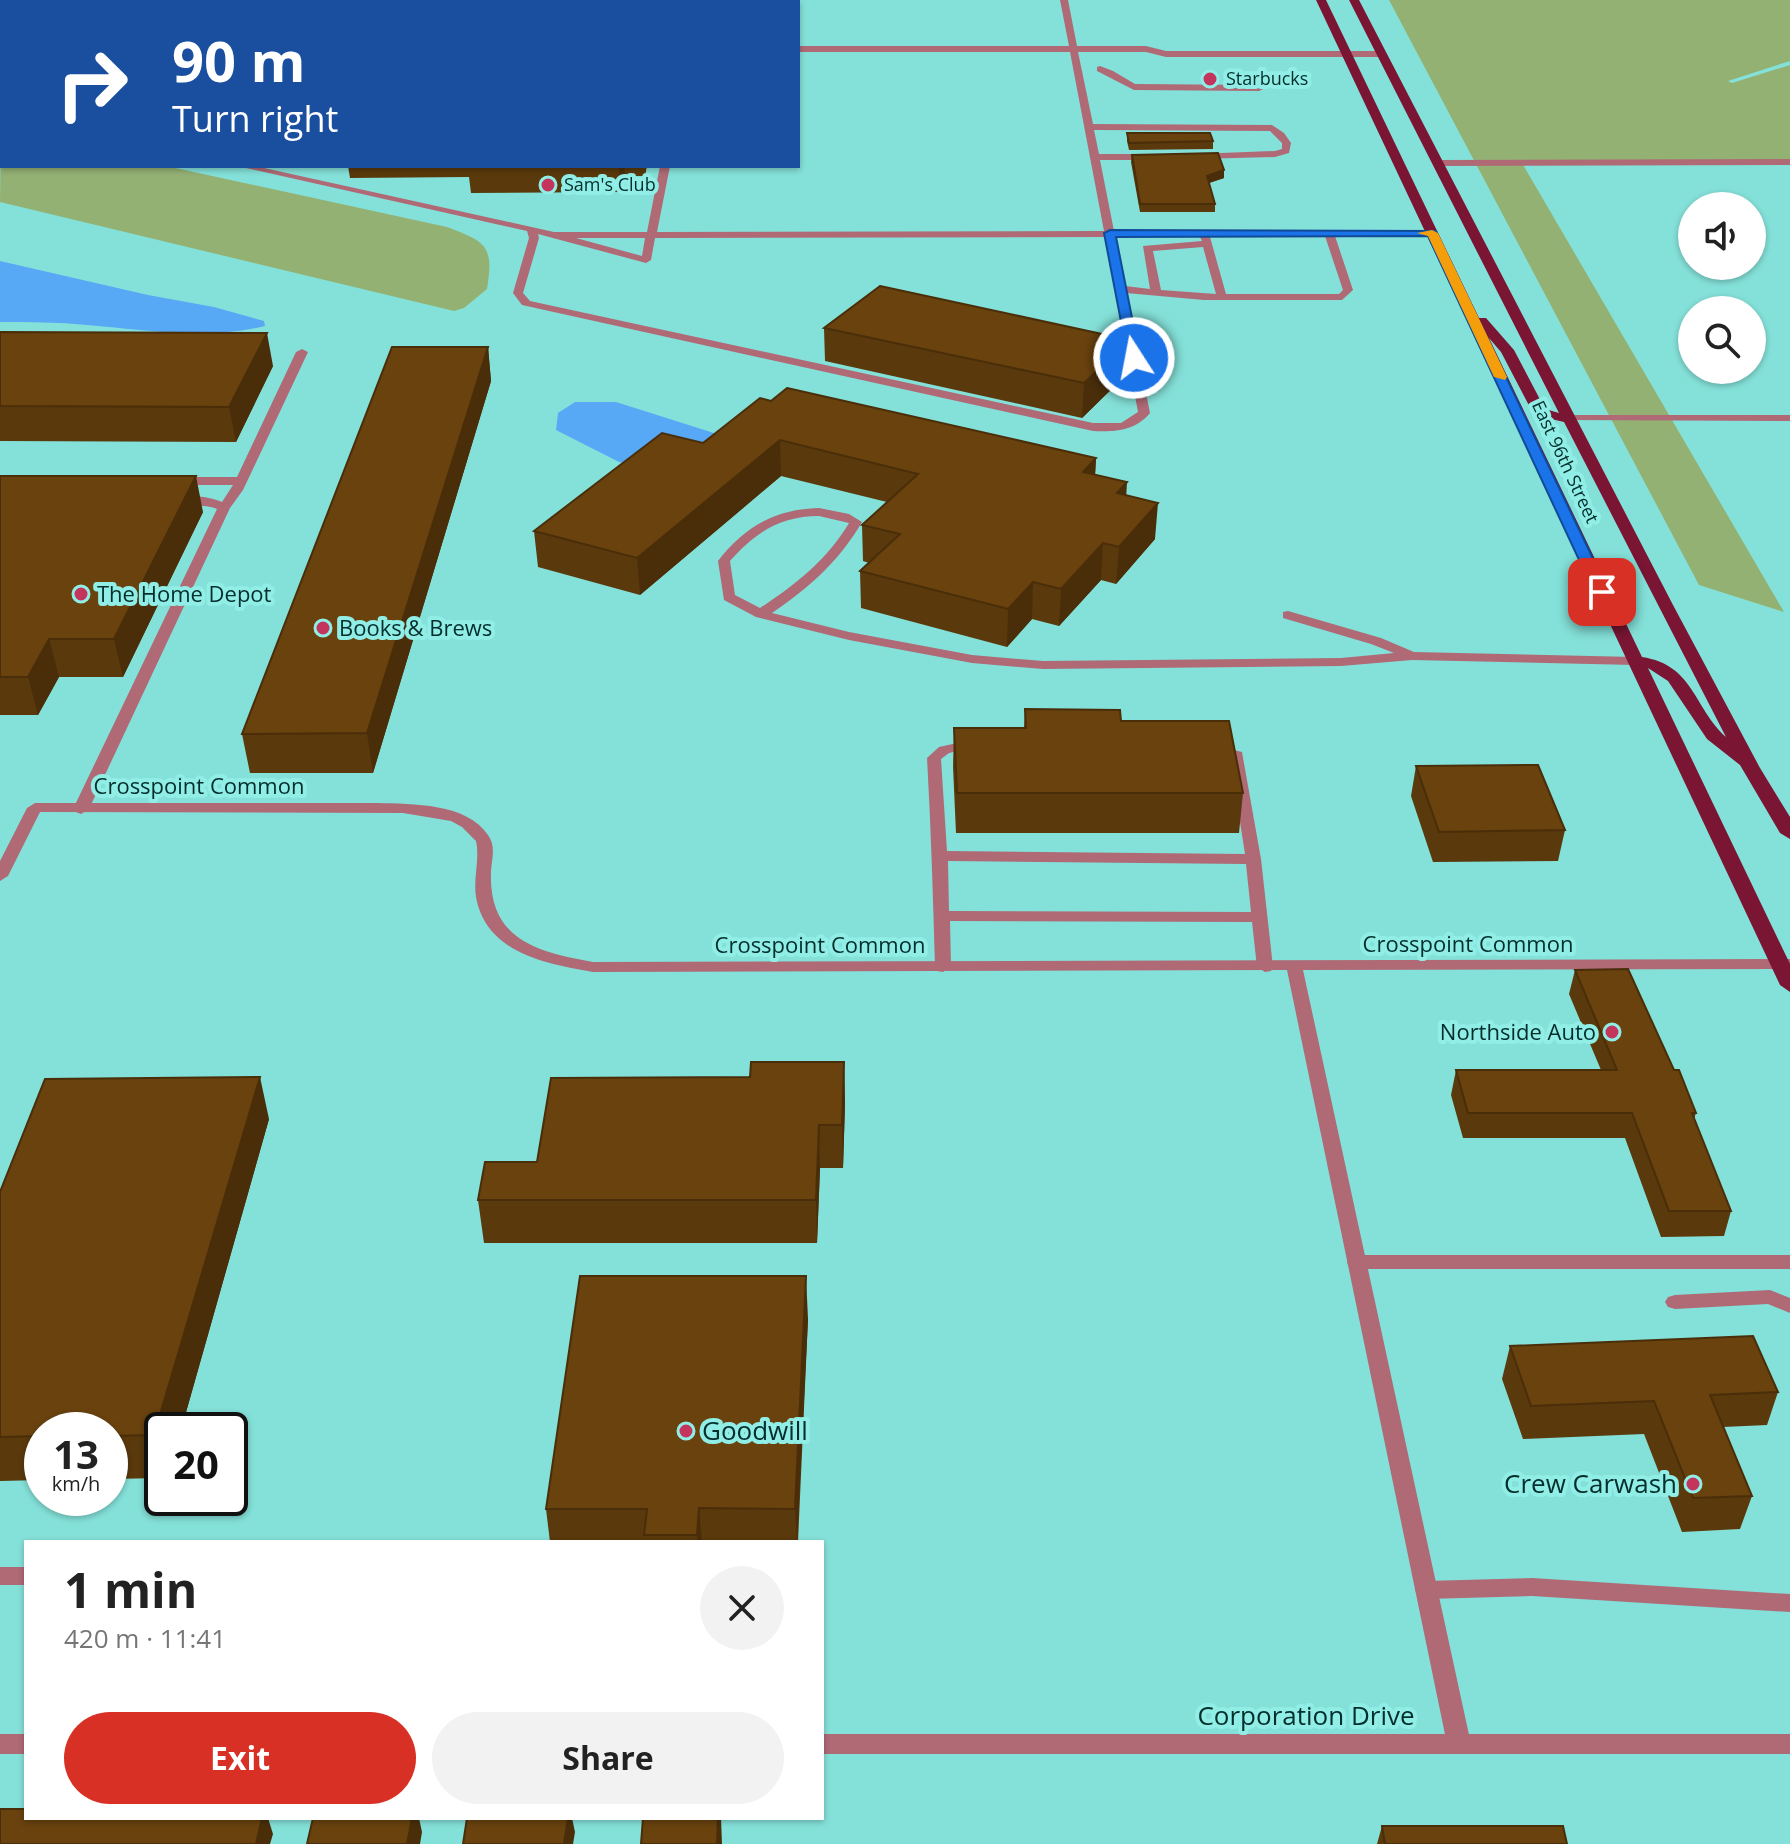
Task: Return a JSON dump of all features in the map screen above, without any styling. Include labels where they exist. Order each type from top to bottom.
[{"type":"main road","name":"East 96th Street","points":[[1321,0],[1635,661],[1785,964],[1790,985]]},
{"type":"main road","name":"East 96th Street","points":[[1354,0],[1751,768],[1790,833]]},
{"type":"main road","points":[[1465,302],[1502,343],[1539,412],[1569,418]]},
{"type":"main road","points":[[1635,661],[1656,664],[1669,670],[1713,735],[1751,768]]},
{"type":"street","points":[[531,229],[534,238],[518,293],[526,303],[1093,427],[1118,429],[1136,423],[1144,413],[1064,0]]},
{"type":"street","points":[[800,49],[1146,49],[1166,54],[1379,49]]},
{"type":"street","points":[[1100,69],[1111,71],[1122,84],[1134,87],[1259,88],[1270,84]]},
{"type":"street","points":[[1089,127],[1272,128],[1284,135],[1287,145],[1286,151],[1275,154],[1187,156]]},
{"type":"street","points":[[1094,157],[1156,157]]},
{"type":"street","points":[[1437,163],[1790,162]]},
{"type":"street","points":[[251,168],[531,229],[646,260],[665,168]]},
{"type":"street","points":[[555,235],[1110,233],[1206,238],[1432,233]]},
{"type":"street","points":[[1121,289],[1222,297],[1333,298],[1347,294],[1348,290],[1329,233]]},
{"type":"street","points":[[1156,291],[1147,248],[1206,238]]},
{"type":"street","points":[[1206,238],[1222,297]]},
{"type":"street","points":[[81,809],[224,507],[239,485],[302,352]]},
{"type":"street","points":[[1569,418],[1790,418]]},
{"type":"street","points":[[166,481],[239,485]]},
{"type":"street","points":[[209,501],[239,485]]},
{"type":"street","points":[[164,501],[209,501],[224,507]]},
{"type":"street","points":[[761,614],[794,593],[845,543],[856,522],[841,513],[792,514],[755,529],[724,561],[729,597],[761,614],[849,636],[972,659],[1043,665],[1341,662],[1412,656],[1635,661]]},
{"type":"street","points":[[1288,615],[1376,641],[1412,656]]},
{"type":"street","points":[[943,967],[934,758],[944,750],[984,741]]},
{"type":"street","points":[[1202,746],[1237,755],[1265,967]]},
{"type":"street","name":"Crosspoint Common","points":[[0,876],[35,808],[378,807],[431,811],[460,821],[479,833],[486,848],[482,893],[491,924],[502,936],[523,949],[593,967],[1785,964]]},
{"type":"street","points":[[940,856],[1253,859]]},
{"type":"street","points":[[940,916],[1260,917]]},
{"type":"street","points":[[1294,967],[1459,1744]]},
{"type":"street","points":[[1356,1262],[1790,1262]]},
{"type":"street","points":[[1675,1302],[1770,1297],[1790,1306]]},
{"type":"street","points":[[0,1576],[24,1576]]},
{"type":"street","points":[[1426,1590],[1532,1587],[1790,1603]]},
{"type":"street","points":[[0,1744],[24,1744]]},
{"type":"street","name":"Corporation Drive","points":[[824,1744],[1790,1744]]},
{"type":"green space","points":[[1389,0],[1790,0],[1790,61],[1728,81],[1732,83],[1790,65],[1790,162],[1522,163],[1784,612],[1699,585]]},
{"type":"green space","points":[[0,168],[175,168],[447,227],[471,237],[485,248],[489,263],[487,289],[464,308],[454,311],[0,202]]},
{"type":"water","points":[[0,261],[214,307],[264,321],[265,326],[199,333],[65,323],[0,322]]},
{"type":"water","points":[[575,402],[616,402],[717,434],[724,445],[644,468],[619,462],[556,430],[558,413]]},
{"type":"building","points":[[1127,133],[1210,133],[1213,141],[1129,143]]},
{"type":"building","points":[[1218,153],[1224,170],[1207,176],[1215,204],[1140,204],[1132,155]]},
{"type":"building","points":[[880,286],[1130,340],[1084,383],[824,328]]},
{"type":"building","points":[[0,332],[267,333],[229,407],[0,406]]},
{"type":"building","points":[[392,347],[488,347],[367,733],[242,734]]},
{"type":"building","points":[[787,388],[1096,458],[1083,472],[1127,482],[1117,493],[1158,503],[1119,547],[1103,543],[1061,589],[1033,582],[1008,609],[860,571],[900,534],[862,525],[918,474],[780,440],[637,558],[534,531],[662,433],[703,443],[760,398],[771,401]]},
{"type":"building","name":"The Home Depot","points":[[0,476],[196,476],[114,639],[49,639],[28,677],[0,677]]},
{"type":"building","points":[[1025,709],[1120,710],[1121,721],[1229,721],[1243,793],[957,793],[954,728],[1026,728]]},
{"type":"building","points":[[1538,765],[1565,830],[1439,832],[1416,766]]},
{"type":"building","points":[[1628,969],[1674,1070],[1679,1070],[1696,1113],[1692,1113],[1731,1211],[1669,1211],[1632,1113],[1468,1113],[1456,1070],[1617,1070],[1575,970]]},
{"type":"building","points":[[751,1062],[844,1062],[842,1125],[819,1125],[816,1200],[478,1200],[485,1162],[537,1162],[551,1078],[750,1077]]},
{"type":"building","points":[[260,1077],[161,1412],[144,1412],[144,1435],[128,1436],[128,1412],[24,1412],[24,1436],[0,1437],[0,1192],[45,1079]]},
{"type":"building","name":"Goodwill","points":[[580,1276],[806,1276],[795,1509],[699,1508],[697,1535],[644,1535],[647,1509],[546,1509]]},
{"type":"building","points":[[1753,1336],[1778,1392],[1710,1395],[1752,1496],[1693,1498],[1654,1401],[1531,1406],[1510,1346]]},
{"type":"building","points":[[0,1809],[24,1809],[24,1820],[262,1820],[256,1844],[0,1844]]},
{"type":"building","points":[[313,1820],[412,1820],[407,1844],[307,1844]]},
{"type":"building","points":[[467,1820],[568,1820],[564,1844],[463,1844]]},
{"type":"building","points":[[643,1820],[718,1820],[717,1844],[641,1844]]},
{"type":"building","points":[[1382,1826],[1563,1826],[1567,1844],[1385,1844]]},
{"type":"slow traffic","points":[[1422,233],[1432,233],[1501,377]]},
{"type":"place","name":"Starbucks","points":[[1210,79]]},
{"type":"place","name":"Sam's Club","points":[[548,185]]},
{"type":"place","name":"The Home Depot","points":[[81,594]]},
{"type":"place","name":"Books & Brews","points":[[323,628]]},
{"type":"place","name":"Northside Auto","points":[[1612,1032]]},
{"type":"place","name":"Goodwill","points":[[686,1431]]},
{"type":"place","name":"Crew Carwash","points":[[1693,1484]]},
{"type":"route","points":[[1134,358],[1110,233],[1432,233],[1602,592]]}]
